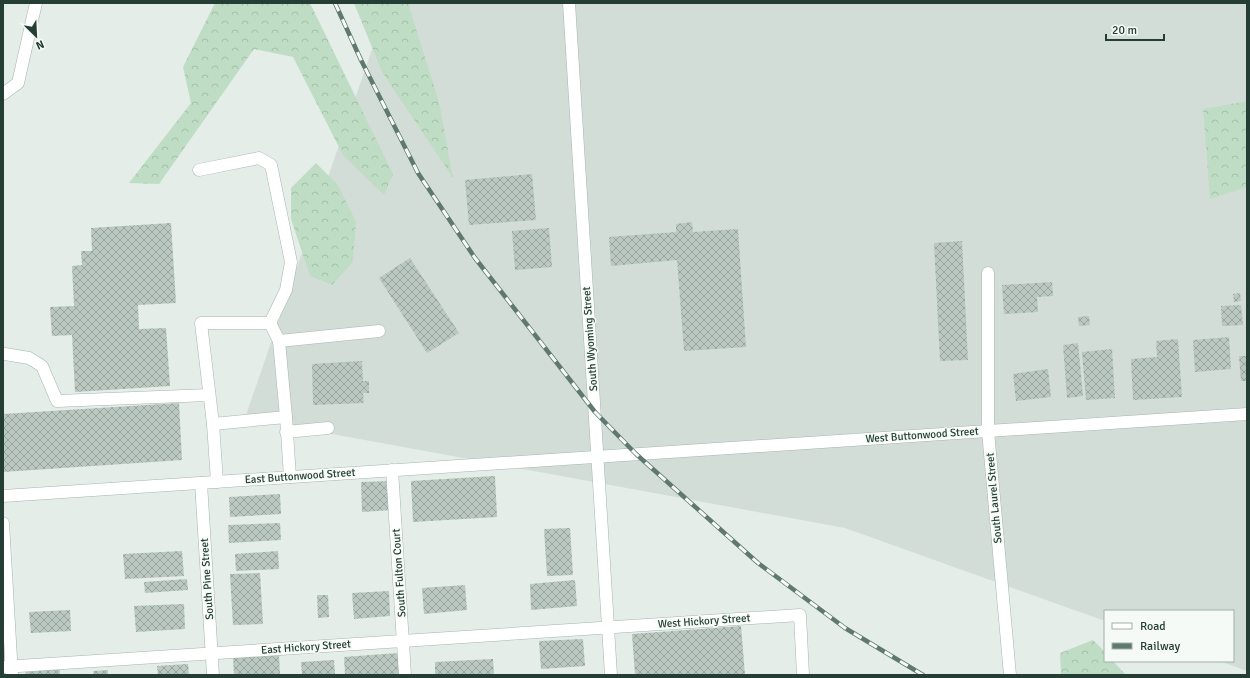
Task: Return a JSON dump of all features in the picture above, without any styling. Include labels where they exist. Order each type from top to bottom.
[{"type":"street","points":[[3,94],[18,83],[36,3]]},
{"type":"street","name":"South Wyoming Street","points":[[569,3],[611,675]]},
{"type":"street","points":[[199,170],[259,158],[271,165],[291,262],[286,290],[270,323]]},
{"type":"street","name":"South Laurel Street","points":[[988,273],[988,431],[1010,675]]},
{"type":"street","points":[[217,482],[213,424],[201,323],[270,323]]},
{"type":"street","points":[[270,323],[279,341],[290,477]]},
{"type":"street","points":[[279,341],[379,331]]},
{"type":"street","points":[[5,354],[29,358],[42,366],[57,401],[209,395]]},
{"type":"street","name":"West Buttonwood Street","points":[[597,457],[1247,414]]},
{"type":"street","points":[[213,424],[286,417]]},
{"type":"street","points":[[286,432],[328,428]]},
{"type":"street","name":"East Buttonwood Street","points":[[3,496],[597,457]]},
{"type":"street","name":"South Fulton Court","points":[[392,470],[405,675]]},
{"type":"street","name":"South Pine Street","points":[[201,483],[213,675]]},
{"type":"street","points":[[3,523],[9,669]]},
{"type":"street","name":"West Hickory Street","points":[[608,627],[800,615],[803,675]]},
{"type":"street","name":"East Hickory Street","points":[[9,669],[212,653],[608,627]]},
{"type":"shaded area","points":[[388,3],[1247,3],[1247,671],[1222,662],[1234,662],[1234,610],[1104,610],[1104,621],[845,528],[245,418]]},
{"type":"green space","points":[[215,3],[310,3],[393,174],[384,195],[343,155],[293,57],[254,49],[159,184],[129,183],[191,103],[183,67]]},
{"type":"green space","points":[[354,3],[408,3],[439,102],[453,178],[382,72]]},
{"type":"green space","points":[[1247,101],[1247,187],[1210,199],[1203,109]]},
{"type":"green space","points":[[316,163],[338,185],[356,222],[353,262],[332,285],[310,276],[291,219],[291,188]]},
{"type":"green space","points":[[1093,640],[1104,651],[1104,662],[1114,662],[1126,675],[1061,675],[1060,653]]},
{"type":"building","points":[[532,174],[536,220],[469,225],[465,180]]},
{"type":"building","points":[[692,222],[693,232],[738,229],[746,347],[684,351],[677,260],[611,266],[609,237],[676,232],[676,224]]},
{"type":"building","points":[[171,223],[176,303],[138,305],[139,329],[166,328],[170,386],[75,392],[72,335],[52,336],[50,307],[74,306],[72,266],[82,265],[81,251],[92,251],[91,228]]},
{"type":"building","points":[[549,228],[552,267],[515,270],[512,231]]},
{"type":"building","points":[[962,241],[968,360],[940,361],[934,243]]},
{"type":"building","points":[[410,258],[459,333],[427,353],[379,278]]},
{"type":"building","points":[[1052,282],[1053,296],[1037,297],[1038,312],[1004,314],[1002,285]]},
{"type":"building","points":[[1240,293],[1241,301],[1234,302],[1233,294]]},
{"type":"building","points":[[1241,305],[1243,325],[1222,326],[1221,306]]},
{"type":"building","points":[[1089,316],[1090,325],[1079,326],[1078,317]]},
{"type":"building","points":[[1229,337],[1231,369],[1195,372],[1193,340]]},
{"type":"building","points":[[1178,339],[1182,397],[1133,400],[1131,359],[1157,357],[1156,341]]},
{"type":"building","points":[[1078,343],[1083,396],[1067,398],[1063,345]]},
{"type":"building","points":[[1112,349],[1115,398],[1086,400],[1082,352]]},
{"type":"building","points":[[1239,356],[1247,356],[1247,381],[1241,381]]},
{"type":"building","points":[[362,361],[363,381],[369,381],[369,393],[363,393],[364,403],[313,405],[312,364]]},
{"type":"building","points":[[1048,369],[1051,397],[1016,401],[1013,374]]},
{"type":"building","points":[[179,403],[182,460],[3,472],[3,414]]},
{"type":"building","points":[[495,476],[497,517],[413,522],[411,481]]},
{"type":"building","points":[[391,481],[392,510],[362,512],[361,482]]},
{"type":"building","points":[[280,494],[281,514],[230,517],[229,497]]},
{"type":"building","points":[[280,523],[281,540],[229,543],[228,525]]},
{"type":"building","points":[[570,528],[573,575],[547,576],[544,529]]},
{"type":"building","points":[[182,551],[184,576],[125,579],[123,554]]},
{"type":"building","points":[[278,551],[279,569],[236,571],[235,554]]},
{"type":"building","points":[[260,573],[263,624],[233,625],[230,574]]},
{"type":"building","points":[[187,579],[188,590],[145,593],[144,582]]},
{"type":"building","points":[[575,580],[577,606],[531,610],[530,584]]},
{"type":"building","points":[[465,585],[467,610],[424,614],[422,588]]},
{"type":"building","points":[[389,591],[390,616],[354,619],[352,593]]},
{"type":"building","points":[[317,595],[328,595],[329,617],[318,618]]},
{"type":"building","points":[[184,604],[185,629],[136,632],[134,606]]},
{"type":"building","points":[[70,610],[71,631],[31,633],[29,612]]},
{"type":"building","points":[[741,626],[745,675],[635,675],[632,634]]},
{"type":"building","points":[[583,639],[585,666],[541,669],[539,641]]},
{"type":"building","points":[[398,653],[400,675],[345,675],[344,657]]},
{"type":"building","points":[[279,655],[280,675],[234,675],[233,658]]},
{"type":"building","points":[[493,659],[494,675],[435,675],[435,662]]},
{"type":"building","points":[[334,660],[335,675],[302,675],[301,662]]},
{"type":"building","points":[[188,664],[189,675],[158,675],[157,666]]},
{"type":"building","points":[[60,667],[60,675],[26,675],[25,670]]},
{"type":"building","points":[[108,670],[108,675],[94,675],[93,671]]},
{"type":"railway","points":[[335,3],[361,60],[418,173],[475,258],[595,412],[636,454],[758,563],[845,628],[923,675]]}]
